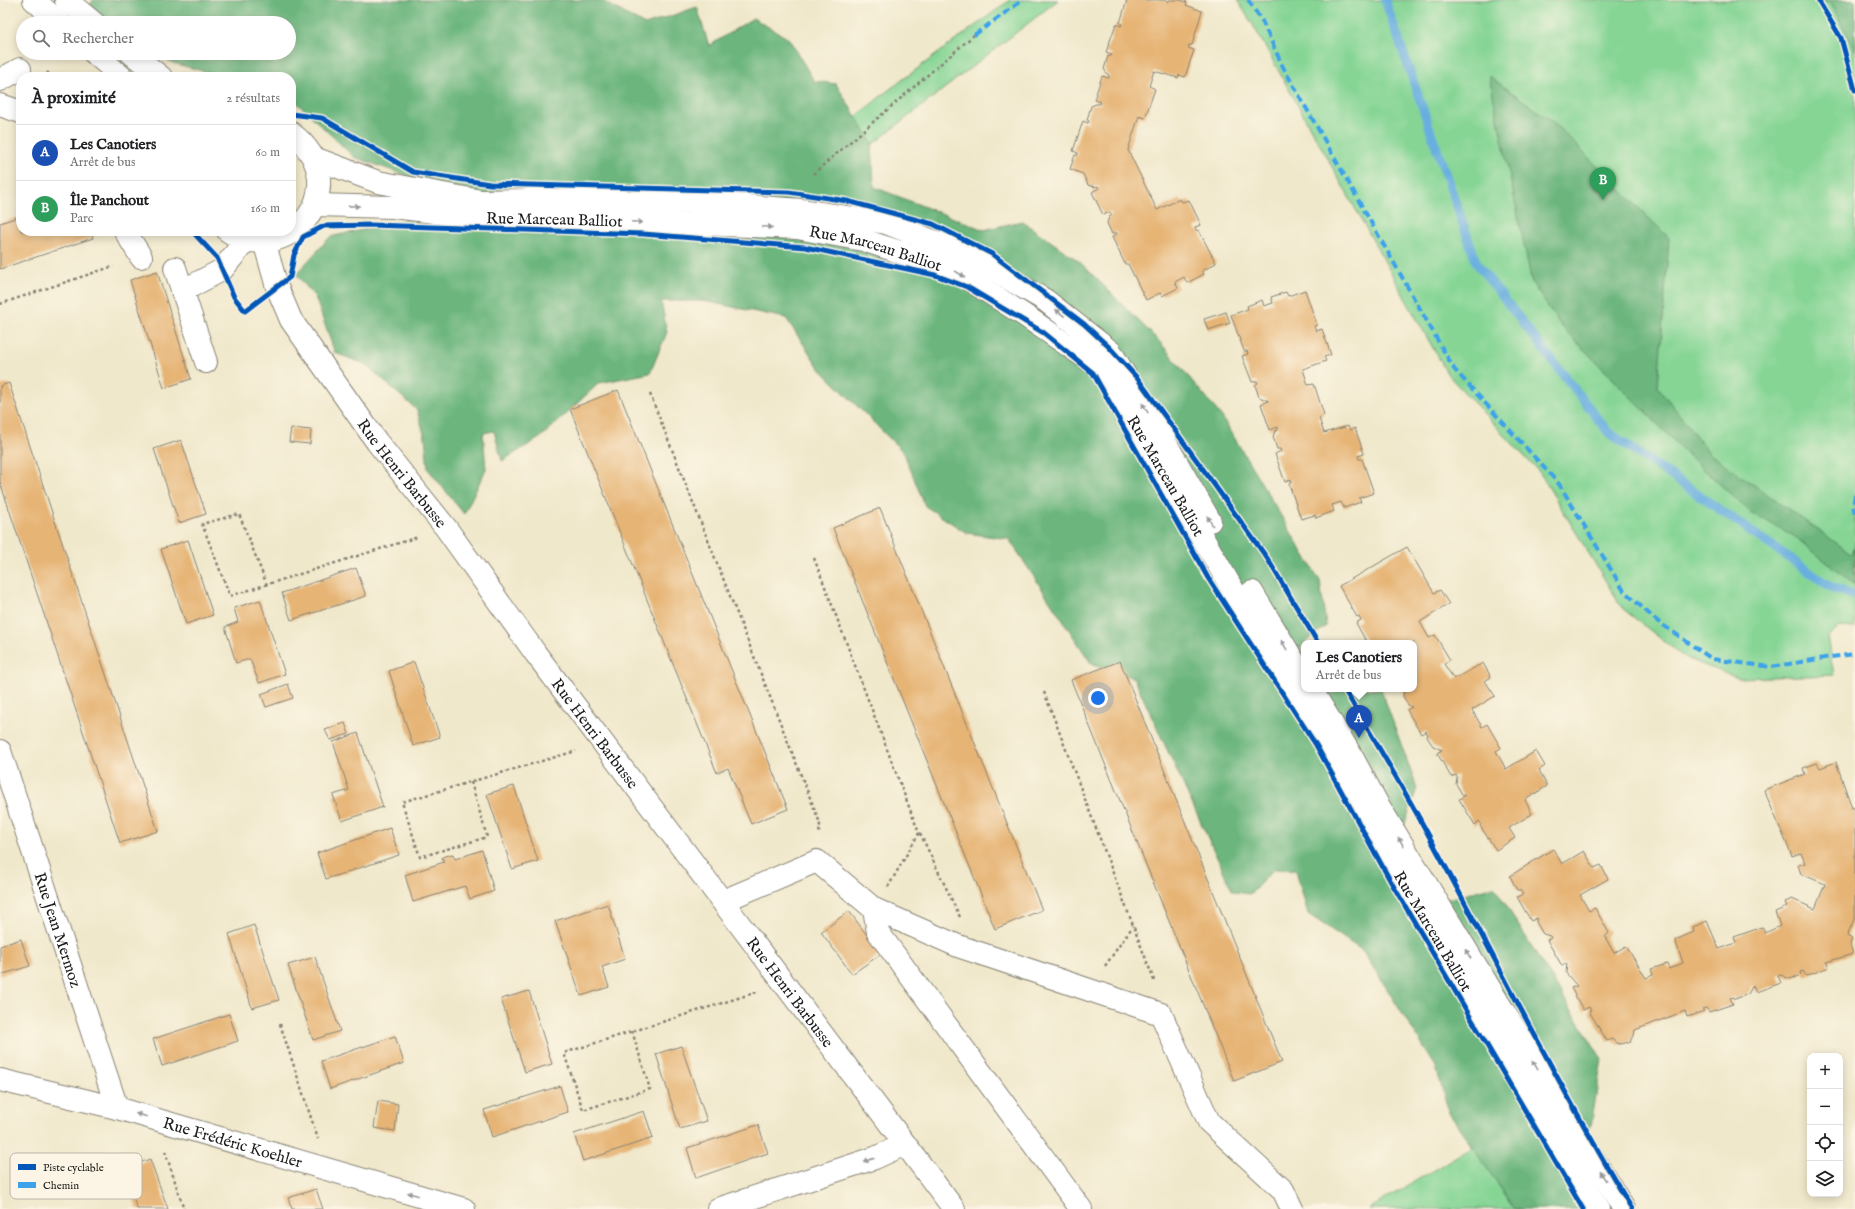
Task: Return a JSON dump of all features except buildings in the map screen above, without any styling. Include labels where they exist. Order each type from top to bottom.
[{"type":"street","points":[[34,0],[52,16]]},
{"type":"street","points":[[66,0],[85,16]]},
{"type":"street","points":[[102,60],[116,72]]},
{"type":"street","points":[[140,60],[155,72]]},
{"type":"street","points":[[0,80],[20,69]]},
{"type":"street","points":[[0,105],[16,110]]},
{"type":"street","points":[[296,136],[304,142],[314,158],[319,174],[319,190],[315,205],[307,219],[296,229]]},
{"type":"street","name":"Rue Marceau Balliot","points":[[314,158],[378,182],[481,201],[582,199],[668,202],[802,210],[886,223],[964,253],[1045,300],[1111,352],[1152,419],[1242,577],[1301,673]]},
{"type":"street","name":"Rue Marceau Balliot","points":[[315,205],[393,207],[477,217],[579,219],[797,228],[863,240],[952,269],[1024,315],[1099,367],[1140,430],[1362,806],[1390,858],[1561,1144],[1598,1209]]},
{"type":"street","points":[[128,236],[141,257]]},
{"type":"street","points":[[182,291],[222,270],[246,237],[280,238],[284,236]]},
{"type":"street","name":"Rue Henri Barbusse","points":[[246,237],[277,287],[290,320],[377,442],[446,528],[536,654],[954,1209]]},
{"type":"street","points":[[175,268],[206,362]]},
{"type":"street","name":"Rue Marceau Balliot","points":[[1313,692],[1351,755],[1377,803],[1624,1209]]},
{"type":"street","name":"Rue Jean Mermoz","points":[[0,751],[117,1108]]},
{"type":"street","points":[[723,901],[816,861],[874,909],[958,946],[1162,1014],[1209,1122],[1283,1190],[1292,1209]]},
{"type":"street","points":[[874,909],[878,932],[1081,1209]]},
{"type":"street","name":"Rue Frédéric Koehler","points":[[0,1080],[117,1108],[464,1209]]},
{"type":"street","points":[[718,1209],[875,1158],[904,1144]]},
{"type":"path","points":[[813,174],[974,35]]},
{"type":"path","points":[[0,304],[141,257]]},
{"type":"path","points":[[650,394],[820,823],[816,861]]},
{"type":"path","points":[[267,585],[239,514],[202,524],[230,596],[267,585],[446,528]]},
{"type":"path","points":[[814,558],[919,833],[960,917],[958,946]]},
{"type":"path","points":[[1044,692],[1158,989],[1162,1014]]},
{"type":"path","points":[[471,782],[487,837],[420,857],[402,802],[603,742]]},
{"type":"path","points":[[874,909],[919,833]]},
{"type":"path","points":[[1085,989],[1109,963],[1133,926]]},
{"type":"path","points":[[632,1031],[650,1088],[583,1110],[564,1052],[784,984]]},
{"type":"path","points":[[280,1024],[328,1170]]},
{"type":"path","points":[[156,1120],[184,1209]]},
{"type":"green space","points":[[93,0],[601,0],[645,25],[697,7],[709,46],[753,18],[789,39],[814,81],[836,84],[872,143],[874,187],[984,230],[1022,221],[1080,262],[1159,341],[1222,417],[1320,581],[1326,626],[1308,640],[1301,640],[1298,687],[1301,688],[1301,692],[1308,692],[1327,701],[1333,692],[1382,692],[1417,788],[1395,853],[1427,905],[1494,886],[1602,1059],[1591,1126],[1560,1160],[1597,1209],[1515,1209],[1449,1113],[1436,1067],[1363,951],[1308,914],[1296,870],[1274,869],[1250,894],[1233,892],[1134,678],[1091,663],[1009,539],[967,533],[925,506],[904,453],[820,369],[786,318],[704,301],[661,301],[667,332],[650,373],[599,383],[541,437],[502,461],[494,431],[483,433],[486,469],[464,514],[428,469],[425,437],[417,410],[365,364],[335,353],[315,297],[296,274],[330,237],[402,221],[419,202],[413,178],[354,157],[296,102],[296,72],[206,72],[173,63],[168,60],[296,60],[296,16],[95,16],[87,11]]},
{"type":"green space","points":[[1010,0],[1058,0],[828,179],[792,169],[886,92]]},
{"type":"green space","points":[[1237,0],[1855,0],[1855,628],[1839,627],[1827,637],[1834,675],[1738,678],[1685,658],[1622,608],[1540,473],[1448,375],[1253,25]]},
{"type":"green space","points":[[1821,0],[1855,0],[1855,51],[1832,5]]},
{"type":"green space","points":[[1489,76],[1553,122],[1669,238],[1658,387],[1710,454],[1852,554],[1855,545],[1855,585],[1794,536],[1750,512],[1683,450],[1561,326],[1532,283]]},
{"type":"green space","points":[[1480,1142],[1521,1209],[1369,1209]]},
{"type":"waterway","points":[[1385,0],[1477,264],[1608,432],[1831,587],[1855,596]]},
{"type":"marked path","points":[[974,35],[1023,0]]},
{"type":"marked path","points":[[1248,0],[1262,21],[1283,67],[1454,369],[1559,484],[1624,591],[1657,621],[1712,659],[1771,667],[1855,654]]},
{"type":"marked path","points":[[1855,495],[1853,506],[1855,513]]},
{"type":"cycle path","points":[[1818,0],[1841,38],[1855,90]]},
{"type":"cycle path","points":[[296,115],[322,118],[413,172],[490,184],[789,192],[847,201],[933,224],[992,254],[1084,324],[1109,347],[1138,379],[1267,558],[1316,640]]},
{"type":"cycle path","points":[[197,236],[217,258],[234,297],[245,311],[290,277],[294,255],[303,237],[324,226],[371,225],[643,234],[805,247],[935,275],[967,287],[1044,333],[1093,373],[1208,578],[1316,745],[1391,882],[1583,1209]]},
{"type":"cycle path","points":[[1346,692],[1414,808],[1551,1066],[1632,1209]]},
{"type":"place","name":"Île Panchout","points":[[1603,200]]},
{"type":"place","name":"Les Canotiers","points":[[1359,738]]}]
